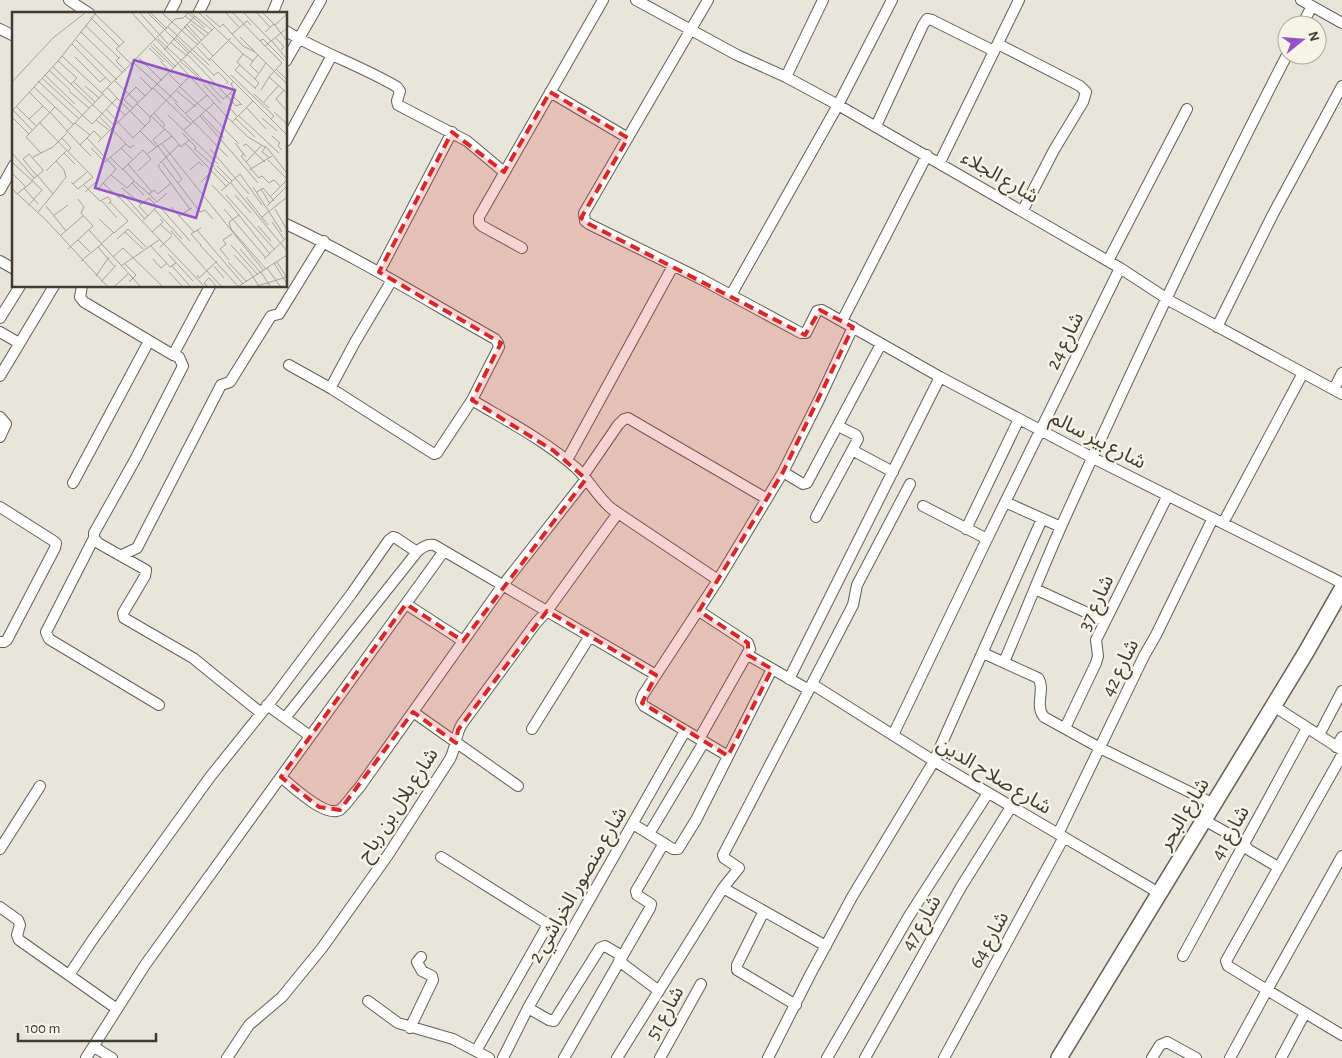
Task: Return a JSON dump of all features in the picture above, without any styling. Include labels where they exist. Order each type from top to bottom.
[{"type":"street","points":[[69,0],[87,12]]},
{"type":"street","points":[[199,12],[205,0]]},
{"type":"street","points":[[273,12],[278,0]]},
{"type":"street","points":[[288,58],[300,40],[321,0]]},
{"type":"street","points":[[522,248],[479,223],[481,214],[603,0]]},
{"type":"street","name":"شارع الجلاء","points":[[636,0],[652,4],[692,31],[737,55],[786,77],[876,126],[1023,210],[1217,327],[1338,392]]},
{"type":"street","points":[[708,0],[692,31],[584,213],[584,217],[585,221],[593,227],[731,295],[838,105],[892,0]]},
{"type":"street","points":[[786,77],[823,0]]},
{"type":"street","points":[[940,162],[1019,0]]},
{"type":"street","points":[[1301,0],[1342,23]]},
{"type":"street","points":[[170,12],[176,1]]},
{"type":"street","points":[[1307,15],[1312,6]]},
{"type":"street","points":[[876,126],[927,20],[932,20],[996,47],[1080,86],[1086,92],[1083,102],[1054,150],[1023,210]]},
{"type":"street","points":[[0,29],[12,35]]},
{"type":"street","points":[[288,32],[300,40],[397,87],[400,91],[397,101],[398,105],[452,132],[504,172]]},
{"type":"street","points":[[288,137],[332,54]]},
{"type":"street","points":[[1004,662],[1062,527],[1167,298],[1282,65]]},
{"type":"street","points":[[1217,327],[1272,216],[1342,86]]},
{"type":"street","points":[[550,92],[628,138]]},
{"type":"street","points":[[1108,261],[1187,109]]},
{"type":"street","points":[[379,272],[452,132]]},
{"type":"street","points":[[842,321],[927,155]]},
{"type":"street","points":[[0,190],[12,169]]},
{"type":"street","points":[[288,225],[324,241],[498,342],[498,351],[472,400],[437,453],[434,454],[289,365]]},
{"type":"street","points":[[122,555],[137,548],[221,385],[230,382],[271,316],[279,314],[324,241]]},
{"type":"street","points":[[0,261],[12,268]]},
{"type":"street","points":[[567,460],[673,266]]},
{"type":"street","name":"شارع 24","points":[[893,735],[1120,268]]},
{"type":"street","points":[[332,390],[332,385],[355,342],[392,280]]},
{"type":"street","points":[[0,318],[19,288]]},
{"type":"street","points":[[0,376],[53,288]]},
{"type":"street","points":[[82,288],[80,296],[84,302],[179,357],[183,366],[136,458],[94,533],[94,538],[46,635],[49,639],[159,705]]},
{"type":"street","points":[[173,354],[209,288]]},
{"type":"street","name":"شارع بير سالم","points":[[731,295],[801,334],[806,333],[817,312],[820,310],[940,377],[1093,458],[1342,583]]},
{"type":"street","points":[[728,756],[642,703],[641,698],[699,611],[782,472],[819,400],[853,327]]},
{"type":"street","points":[[0,332],[19,344]]},
{"type":"street","points":[[74,484],[149,341]]},
{"type":"street","points":[[782,472],[803,484],[808,482],[881,344]]},
{"type":"street","points":[[1223,523],[1303,373]]},
{"type":"street","points":[[1338,392],[1342,373]]},
{"type":"street","points":[[789,679],[940,377]]},
{"type":"street","points":[[472,400],[529,434],[567,460],[584,477],[602,501],[718,580]]},
{"type":"street","points":[[0,417],[6,424],[0,437]]},
{"type":"street","points":[[281,777],[319,808],[332,812],[340,810],[359,788],[624,419],[628,418],[767,498]]},
{"type":"street","points":[[966,528],[1019,419]]},
{"type":"street","points":[[816,517],[857,441],[857,437],[838,426]]},
{"type":"street","points":[[852,450],[893,472]]},
{"type":"street","points":[[617,1058],[723,888],[739,868],[724,858],[723,855],[854,602],[857,585],[910,484]]},
{"type":"street","name":"شارع 37","points":[[1065,728],[1096,663],[1098,656],[1095,643],[1168,495]]},
{"type":"street","points":[[1005,502],[1062,527]]},
{"type":"street","points":[[923,506],[987,539]]},
{"type":"street","points":[[0,507],[56,543],[7,640],[2,642]]},
{"type":"street","name":"شارع بلال بن رباح","points":[[227,1058],[249,1025],[282,997],[322,948],[393,847],[450,759],[456,743],[458,730],[462,724],[536,623],[548,611],[618,513]]},
{"type":"street","points":[[768,1058],[852,898],[934,761],[1042,518]]},
{"type":"street","name":"شارع 42","points":[[1061,836],[1100,748],[1213,518]]},
{"type":"street","points":[[94,538],[141,566],[146,573],[122,613],[124,618],[193,658],[264,709],[285,718],[310,736]]},
{"type":"street","points":[[69,975],[198,793],[352,593],[389,540],[396,538],[417,552]]},
{"type":"street","points":[[285,718],[417,552],[422,547],[430,545],[444,551],[656,675]]},
{"type":"street","points":[[86,1058],[146,965],[444,551]]},
{"type":"street","points":[[1035,589],[1106,621]]},
{"type":"street","name":"شارع البحر","points":[[1059,1058],[1272,705],[1305,654],[1342,589]]},
{"type":"street","points":[[406,604],[463,641]]},
{"type":"street","points":[[649,834],[750,649],[750,645],[699,611]]},
{"type":"street","points":[[532,729],[590,636]]},
{"type":"street","points":[[983,653],[1040,680],[1040,712],[1047,719],[1100,748],[1214,804]]},
{"type":"street","name":"شارع صلاح الدين","points":[[748,655],[789,679],[811,687],[1159,893]]},
{"type":"street","points":[[633,824],[675,850],[680,847],[696,820],[772,669]]},
{"type":"street","points":[[1319,735],[1342,691]]},
{"type":"street","points":[[1272,705],[1340,751]]},
{"type":"street","points":[[413,712],[518,786]]},
{"type":"street","name":"شارع 41","points":[[1183,956],[1307,728]]},
{"type":"street","name":"شارع منصور الخراشي 2","points":[[503,1058],[528,1008],[686,731]]},
{"type":"street","points":[[1342,737],[1340,751],[1226,961],[1228,966],[1342,1035]]},
{"type":"street","points":[[0,849],[40,786]]},
{"type":"street","points":[[827,1058],[909,916],[988,793]]},
{"type":"street","name":"شارع 47","points":[[865,1058],[961,888],[1011,807]]},
{"type":"street","points":[[1204,820],[1238,839],[1249,850],[1278,867]]},
{"type":"street","name":"شارع 64","points":[[944,1058],[1061,836]]},
{"type":"street","points":[[564,1058],[651,906],[649,902],[637,895],[636,891],[664,843]]},
{"type":"street","points":[[1230,1058],[1342,856]]},
{"type":"street","points":[[441,857],[546,922],[546,928],[476,1051]]},
{"type":"street","points":[[723,888],[826,946]]},
{"type":"street","points":[[0,907],[18,920],[20,925],[17,935],[19,940],[117,1010]]},
{"type":"street","points":[[764,911],[737,965],[737,970],[796,1005]]},
{"type":"street","points":[[528,1008],[554,1021],[600,948],[605,946],[659,991]]},
{"type":"street","points":[[410,1028],[433,980],[432,976],[418,967],[417,962],[420,957]]},
{"type":"street","name":"شارع 51","points":[[660,1058],[701,984]]},
{"type":"street","points":[[368,1001],[391,1019],[410,1028],[453,1039],[489,1058]]},
{"type":"street","points":[[1281,1058],[1305,1012]]},
{"type":"street","points":[[1152,1058],[1160,1045],[1167,1042],[1196,1058]]},
{"type":"street","points":[[94,1047],[112,1058]]},
{"type":"highlighted area","points":[[550,92],[628,138],[581,218],[589,224],[805,335],[820,310],[853,327],[783,472],[699,611],[748,643],[748,655],[772,669],[728,756],[642,703],[656,675],[547,611],[458,730],[456,743],[413,712],[340,810],[319,807],[281,777],[406,604],[463,641],[586,479],[554,451],[472,400],[501,343],[379,272],[452,132],[504,172]]}]
